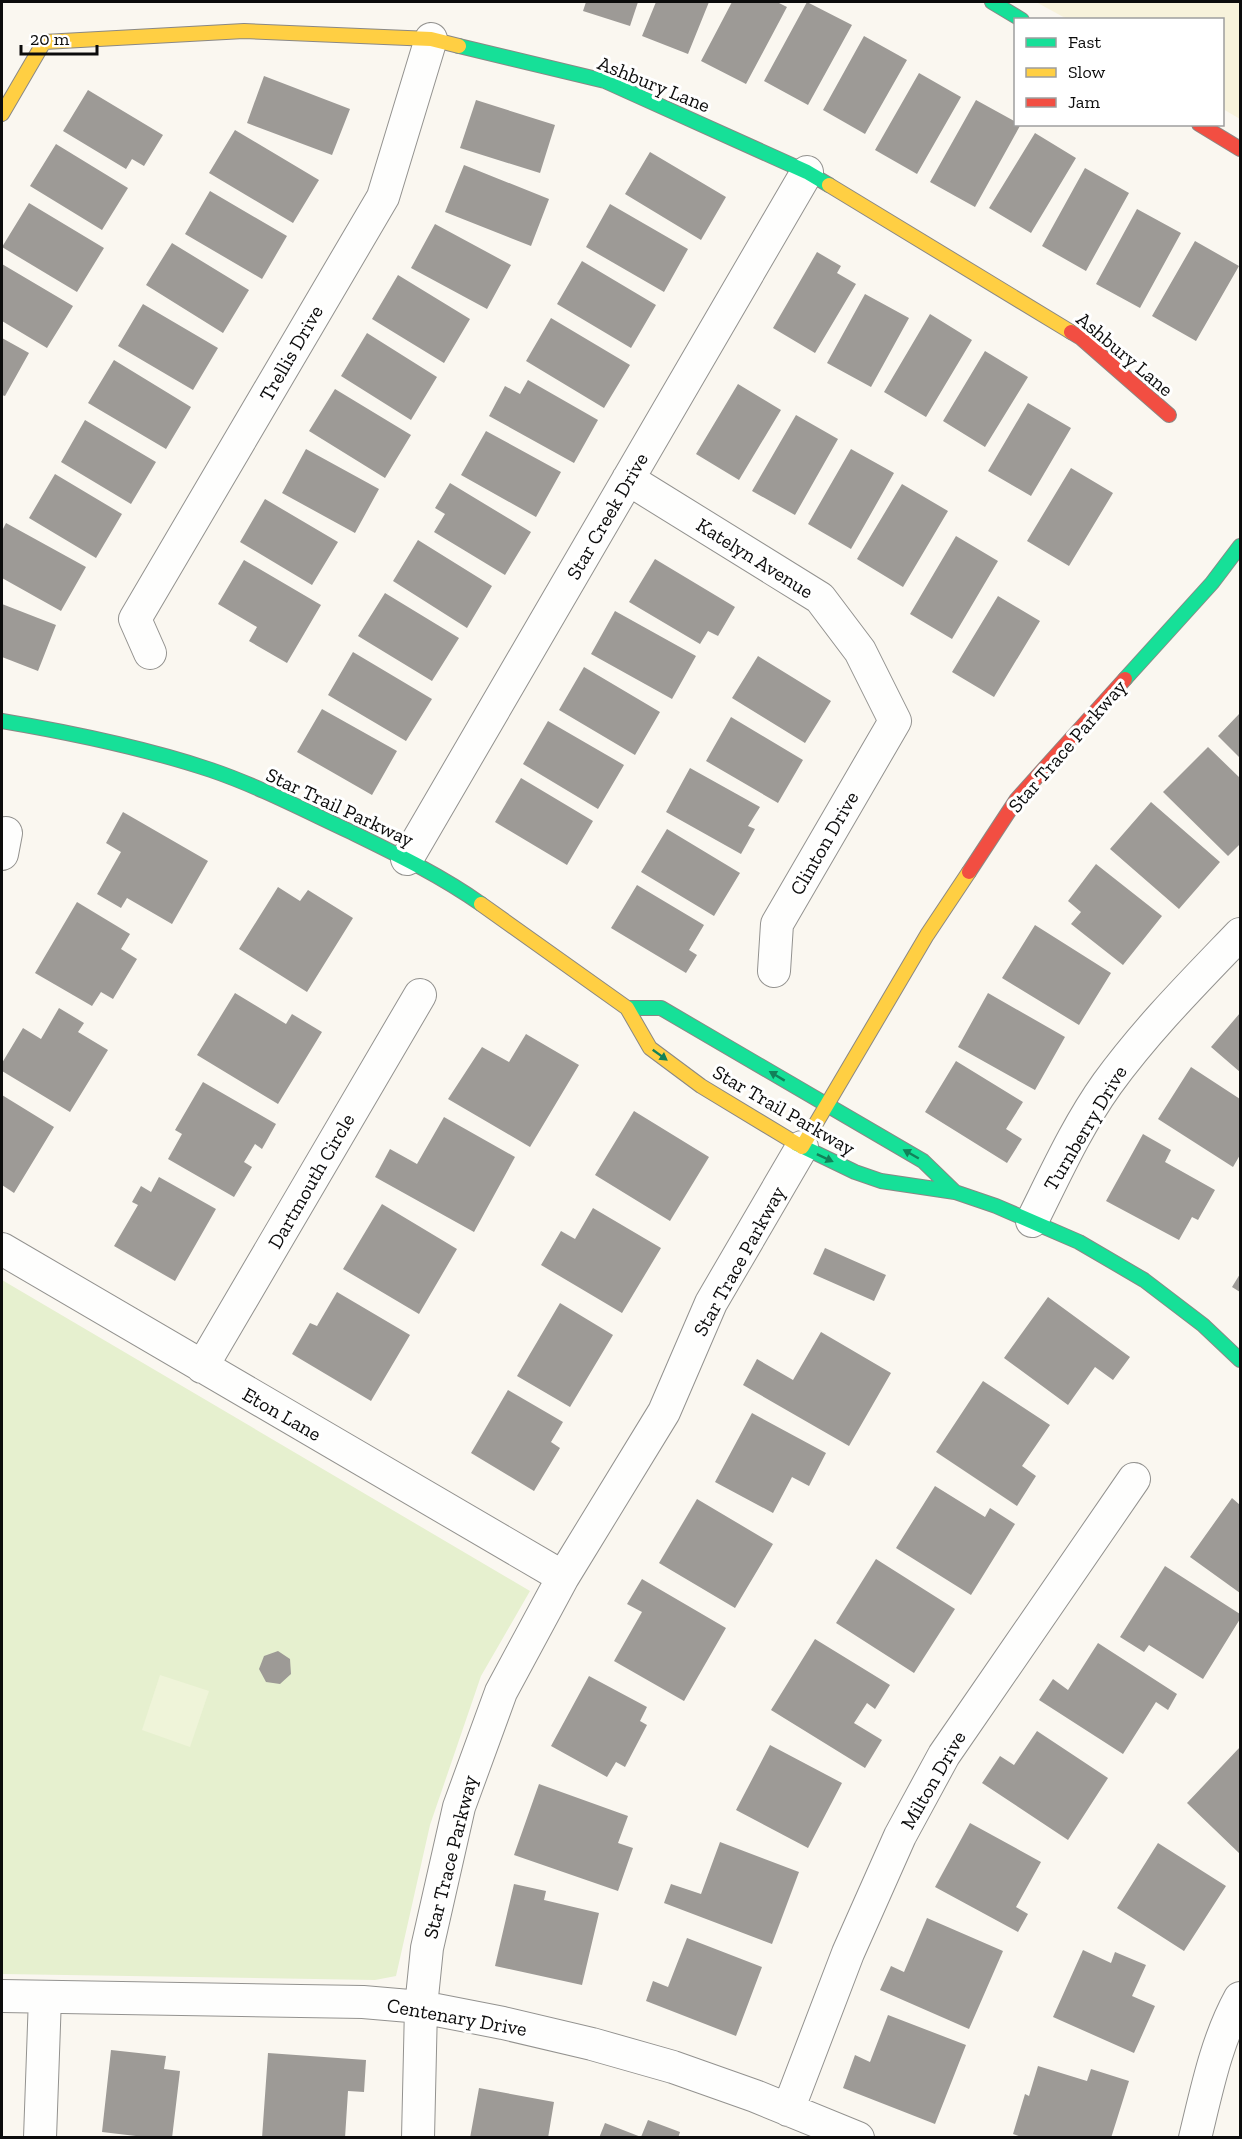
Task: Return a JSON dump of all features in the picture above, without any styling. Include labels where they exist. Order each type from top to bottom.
[{"type":"street","points":[[992,2],[1019,18]]},
{"type":"street","name":"Ashbury Lane","points":[[2,114],[44,42],[244,31],[431,39],[605,81],[807,172],[1081,338],[1169,415]]},
{"type":"street","name":"Trellis Drive","points":[[150,653],[135,619],[383,196],[431,39]]},
{"type":"street","points":[[1202,126],[1240,149]]},
{"type":"street","name":"Star Creek Drive","points":[[407,859],[807,172]]},
{"type":"street","name":"Katelyn Avenue","points":[[628,479],[820,598],[860,651],[895,721]]},
{"type":"street","name":"Star Trace Parkway","points":[[418,2138],[422,2007],[427,1948],[459,1807],[501,1692],[563,1577],[664,1412],[711,1303],[927,934],[1017,798],[1212,583],[1240,546]]},
{"type":"street","name":"Star Trail Parkway","points":[[2,721],[121,743],[213,771],[302,809],[407,859],[477,901],[627,1008],[650,1048],[701,1086],[802,1148],[881,1181],[955,1192],[1032,1221],[1079,1242],[1144,1280],[1203,1325],[1240,1360]]},
{"type":"street","name":"Clinton Drive","points":[[774,971],[777,924],[895,721]]},
{"type":"street","name":"Turnberry Drive","points":[[1032,1221],[1062,1159],[1106,1086],[1159,1018],[1240,934]]},
{"type":"street","name":"Dartmouth Circle","points":[[202,1367],[420,994]]},
{"type":"street","name":"Star Trail Parkway","points":[[627,1008],[661,1008],[923,1161],[955,1192]]},
{"type":"street","name":"Eton Lane","points":[[2,1249],[563,1577]]},
{"type":"street","name":"Milton Drive","points":[[788,2110],[848,1953],[900,1836],[944,1755],[1134,1479]]},
{"type":"street","name":"Centenary Drive","points":[[2,1996],[363,2002],[422,2007],[503,2023],[673,2067],[858,2138]]},
{"type":"street","points":[[40,2138],[45,1997]]},
{"type":"street","points":[[1195,2138],[1215,2052],[1240,1998]]},
{"type":"shaded area","points":[[1036,2],[1240,2],[1240,119],[1224,110],[1224,18],[1065,18]]},
{"type":"green space","points":[[2,1280],[530,1591],[481,1676],[430,1825],[396,1976],[375,1980],[2,1974]]},
{"type":"green space","points":[[160,1675],[209,1691],[190,1747],[142,1730]]},
{"type":"building","points":[[586,2],[638,2],[630,26],[583,11]]},
{"type":"building","points":[[656,2],[709,2],[688,54],[642,36]]},
{"type":"building","points":[[732,2],[777,2],[787,7],[746,84],[701,61]]},
{"type":"building","points":[[807,2],[852,25],[808,105],[764,81]]},
{"type":"building","points":[[864,36],[907,60],[865,134],[823,110]]},
{"type":"building","points":[[919,73],[961,97],[917,174],[875,150]]},
{"type":"building","points":[[264,76],[350,109],[332,155],[247,123]]},
{"type":"building","points":[[88,90],[163,135],[144,166],[132,159],[126,169],[63,131]]},
{"type":"building","points":[[476,100],[555,125],[540,173],[460,148]]},
{"type":"building","points":[[976,100],[1014,121],[1014,126],[1020,126],[975,207],[930,182]]},
{"type":"building","points":[[235,130],[319,180],[293,223],[209,173]]},
{"type":"building","points":[[1035,133],[1076,158],[1031,233],[989,208]]},
{"type":"building","points":[[56,144],[128,188],[102,230],[30,186]]},
{"type":"building","points":[[650,152],[726,197],[701,240],[625,194]]},
{"type":"building","points":[[464,165],[549,199],[531,246],[445,212]]},
{"type":"building","points":[[1085,168],[1129,193],[1086,271],[1042,246]]},
{"type":"building","points":[[210,191],[287,236],[262,279],[185,234]]},
{"type":"building","points":[[29,203],[104,248],[77,292],[2,247]]},
{"type":"building","points":[[610,204],[688,249],[664,292],[586,247]]},
{"type":"building","points":[[1137,209],[1181,233],[1140,308],[1096,284]]},
{"type":"building","points":[[435,224],[511,265],[487,309],[411,268]]},
{"type":"building","points":[[1195,241],[1239,266],[1196,341],[1152,316]]},
{"type":"building","points":[[172,243],[249,290],[223,333],[146,285]]},
{"type":"building","points":[[817,252],[841,266],[837,273],[856,284],[815,353],[773,328]]},
{"type":"building","points":[[582,261],[656,305],[631,348],[557,304]]},
{"type":"building","points":[[2,264],[73,306],[47,348],[2,321]]},
{"type":"building","points":[[398,275],[470,319],[444,363],[372,319]]},
{"type":"building","points":[[865,294],[909,318],[871,387],[827,363]]},
{"type":"building","points":[[143,304],[218,348],[193,390],[118,346]]},
{"type":"building","points":[[930,314],[972,340],[926,417],[884,392]]},
{"type":"building","points":[[551,318],[630,365],[604,408],[526,361]]},
{"type":"building","points":[[367,333],[437,377],[411,420],[341,376]]},
{"type":"building","points":[[2,338],[29,353],[5,396],[2,395]]},
{"type":"building","points":[[985,351],[1028,377],[985,447],[943,421]]},
{"type":"building","points":[[114,360],[191,407],[166,449],[88,403]]},
{"type":"building","points":[[528,380],[598,420],[574,463],[489,416],[505,386],[520,394]]},
{"type":"building","points":[[738,384],[781,410],[739,480],[696,454]]},
{"type":"building","points":[[335,389],[411,435],[385,478],[309,431]]},
{"type":"building","points":[[1028,403],[1071,428],[1031,496],[988,471]]},
{"type":"building","points":[[796,415],[838,439],[795,515],[752,491]]},
{"type":"building","points":[[85,420],[156,462],[131,504],[61,462]]},
{"type":"building","points":[[486,431],[561,472],[536,517],[461,475]]},
{"type":"building","points":[[306,449],[379,489],[355,533],[282,493]]},
{"type":"building","points":[[851,449],[894,473],[851,549],[808,524]]},
{"type":"building","points":[[1071,468],[1113,493],[1069,566],[1027,541]]},
{"type":"building","points":[[55,474],[122,514],[96,558],[29,518]]},
{"type":"building","points":[[450,483],[531,532],[505,575],[434,532],[445,514],[435,508]]},
{"type":"building","points":[[902,484],[948,511],[903,587],[857,559]]},
{"type":"building","points":[[265,499],[338,542],[312,585],[240,542]]},
{"type":"building","points":[[6,523],[86,567],[61,611],[2,578],[2,531]]},
{"type":"building","points":[[956,536],[998,561],[952,639],[910,614]]},
{"type":"building","points":[[418,540],[492,586],[467,628],[393,581]]},
{"type":"building","points":[[655,559],[735,607],[718,636],[708,631],[700,644],[629,602]]},
{"type":"building","points":[[244,560],[321,605],[287,663],[249,641],[257,627],[218,604]]},
{"type":"building","points":[[385,593],[459,638],[432,681],[358,636]]},
{"type":"building","points":[[998,596],[1040,621],[994,697],[952,672]]},
{"type":"building","points":[[2,604],[56,625],[38,671],[2,657]]},
{"type":"building","points":[[615,611],[696,656],[672,699],[591,654]]},
{"type":"building","points":[[353,652],[432,699],[406,741],[328,695]]},
{"type":"building","points":[[758,656],[831,701],[805,743],[732,698]]},
{"type":"building","points":[[584,667],[660,712],[635,755],[559,710]]},
{"type":"building","points":[[322,709],[397,751],[372,795],[297,752]]},
{"type":"building","points":[[1240,713],[1240,758],[1218,736]]},
{"type":"building","points":[[731,717],[803,760],[778,803],[706,761]]},
{"type":"building","points":[[548,721],[624,765],[598,809],[523,764]]},
{"type":"building","points":[[1208,747],[1240,778],[1240,844],[1228,856],[1163,792]]},
{"type":"building","points":[[690,768],[760,807],[748,826],[755,829],[741,854],[666,812]]},
{"type":"building","points":[[521,778],[593,821],[567,865],[495,822]]},
{"type":"building","points":[[1151,802],[1220,862],[1179,909],[1110,849]]},
{"type":"building","points":[[123,812],[208,861],[172,924],[127,898],[121,908],[97,894],[121,852],[106,843]]},
{"type":"building","points":[[667,829],[740,873],[714,916],[641,872]]},
{"type":"building","points":[[1096,864],[1162,916],[1123,965],[1071,924],[1081,912],[1068,901]]},
{"type":"building","points":[[637,885],[704,925],[689,950],[697,955],[686,973],[611,928]]},
{"type":"building","points":[[278,887],[300,901],[308,890],[353,918],[307,992],[239,949]]},
{"type":"building","points":[[77,902],[130,934],[121,949],[137,959],[113,999],[101,992],[92,1006],[35,973]]},
{"type":"building","points":[[1035,925],[1111,973],[1079,1025],[1002,978]]},
{"type":"building","points":[[235,993],[286,1024],[292,1014],[322,1032],[278,1104],[197,1055]]},
{"type":"building","points":[[988,993],[1065,1037],[1035,1090],[958,1047]]},
{"type":"building","points":[[59,1008],[84,1023],[78,1032],[108,1050],[70,1112],[2,1071],[2,1063],[23,1028],[41,1039]]},
{"type":"building","points":[[1240,1013],[1240,1072],[1211,1047]]},
{"type":"building","points":[[526,1034],[579,1065],[530,1147],[448,1099],[482,1047],[509,1062]]},
{"type":"building","points":[[956,1061],[1023,1102],[1006,1129],[1022,1139],[1007,1163],[925,1112]]},
{"type":"building","points":[[1191,1067],[1240,1099],[1240,1155],[1233,1167],[1158,1119]]},
{"type":"building","points":[[203,1082],[276,1124],[262,1149],[255,1144],[244,1162],[252,1167],[234,1197],[168,1159],[182,1134],[175,1130]]},
{"type":"building","points":[[2,1095],[54,1127],[14,1193],[2,1185]]},
{"type":"building","points":[[634,1111],[709,1157],[670,1221],[595,1175]]},
{"type":"building","points":[[444,1117],[515,1157],[474,1232],[375,1177],[390,1149],[417,1164]]},
{"type":"building","points":[[1143,1134],[1171,1150],[1165,1162],[1215,1190],[1198,1220],[1192,1217],[1179,1240],[1106,1201]]},
{"type":"building","points":[[159,1177],[216,1209],[175,1281],[114,1246],[138,1205],[132,1202],[141,1186],[151,1192]]},
{"type":"building","points":[[382,1204],[457,1249],[419,1314],[343,1269]]},
{"type":"building","points":[[593,1208],[661,1248],[622,1313],[541,1265],[561,1231],[575,1239]]},
{"type":"building","points":[[825,1248],[886,1275],[874,1301],[813,1274]]},
{"type":"building","points":[[1240,1274],[1240,1292],[1232,1287]]},
{"type":"building","points":[[337,1292],[410,1335],[371,1401],[292,1354],[310,1323],[317,1326]]},
{"type":"building","points":[[1048,1297],[1130,1357],[1113,1380],[1095,1367],[1068,1405],[1004,1358]]},
{"type":"building","points":[[560,1303],[613,1335],[570,1407],[517,1376]]},
{"type":"building","points":[[821,1332],[891,1373],[849,1446],[743,1385],[757,1359],[793,1380]]},
{"type":"building","points":[[983,1381],[1050,1425],[1022,1466],[1036,1476],[1017,1506],[936,1452]]},
{"type":"building","points":[[508,1390],[563,1422],[551,1442],[560,1448],[534,1491],[471,1453]]},
{"type":"building","points":[[752,1413],[826,1453],[809,1486],[792,1477],[773,1513],[715,1482]]},
{"type":"building","points":[[935,1486],[985,1517],[990,1508],[1015,1524],[971,1595],[896,1548]]},
{"type":"building","points":[[1232,1498],[1240,1505],[1240,1593],[1190,1557]]},
{"type":"building","points":[[697,1499],[773,1544],[735,1608],[659,1563]]},
{"type":"building","points":[[876,1559],[955,1609],[914,1673],[836,1623]]},
{"type":"building","points":[[1165,1566],[1240,1614],[1240,1619],[1203,1679],[1149,1645],[1144,1652],[1120,1637]]},
{"type":"building","points":[[642,1579],[726,1628],[684,1701],[614,1661],[642,1612],[627,1604]]},
{"type":"building","points":[[815,1639],[890,1685],[875,1709],[867,1703],[854,1723],[882,1740],[865,1768],[771,1710]]},
{"type":"building","points":[[1098,1643],[1177,1694],[1168,1710],[1156,1702],[1123,1754],[1039,1700],[1053,1679],[1068,1690]]},
{"type":"building","points":[[278,1651],[290,1659],[291,1674],[280,1684],[266,1682],[259,1669],[264,1656]]},
{"type":"building","points":[[589,1676],[647,1707],[640,1721],[647,1725],[625,1767],[616,1762],[607,1777],[551,1746]]},
{"type":"building","points":[[1037,1731],[1108,1778],[1068,1840],[982,1783],[1000,1756],[1014,1765]]},
{"type":"building","points":[[770,1745],[842,1783],[808,1848],[736,1810]]},
{"type":"building","points":[[1240,1747],[1240,1854],[1187,1803]]},
{"type":"building","points":[[539,1784],[628,1816],[618,1843],[633,1848],[618,1891],[514,1855]]},
{"type":"building","points":[[970,1823],[1041,1862],[1016,1907],[1028,1914],[1018,1932],[935,1887]]},
{"type":"building","points":[[720,1842],[799,1872],[772,1944],[664,1903],[671,1884],[701,1894]]},
{"type":"building","points":[[1158,1843],[1226,1886],[1184,1951],[1117,1908]]},
{"type":"building","points":[[514,1884],[546,1891],[544,1900],[599,1913],[582,1985],[495,1966]]},
{"type":"building","points":[[927,1918],[1003,1951],[969,2029],[880,1990],[891,1966],[904,1972]]},
{"type":"building","points":[[687,1938],[762,1967],[736,2036],[646,2001],[653,1981],[668,1987]]},
{"type":"building","points":[[1083,1950],[1111,1963],[1115,1952],[1146,1965],[1132,1996],[1155,2006],[1134,2053],[1053,2017]]},
{"type":"building","points":[[888,2015],[966,2045],[935,2124],[843,2088],[855,2055],[870,2062]]},
{"type":"building","points":[[111,2050],[166,2056],[164,2069],[180,2071],[172,2138],[102,2132]]},
{"type":"building","points":[[268,2053],[366,2060],[364,2092],[348,2091],[345,2138],[262,2138]]},
{"type":"building","points":[[1038,2066],[1087,2081],[1091,2069],[1129,2081],[1111,2138],[1024,2138],[1013,2134],[1025,2094],[1029,2096]]},
{"type":"building","points":[[479,2088],[554,2102],[548,2138],[470,2138]]},
{"type":"building","points":[[648,2120],[680,2132],[678,2138],[599,2138],[605,2123],[641,2137]]},
{"type":"traffic: fast","points":[[992,2],[1019,18]]},
{"type":"traffic: fast","points":[[459,46],[605,81],[807,172],[829,185]]},
{"type":"traffic: fast","points":[[1125,679],[1212,583],[1240,546]]},
{"type":"traffic: fast","points":[[2,721],[133,748],[229,776],[400,856],[481,904]]},
{"type":"traffic: fast","points":[[627,1008],[661,1008],[923,1161],[955,1192]]},
{"type":"traffic: fast","points":[[797,1144],[855,1172],[881,1181],[955,1192],[996,1206],[1079,1242],[1144,1280],[1203,1325],[1240,1360]]},
{"type":"traffic: slow","points":[[2,114],[44,42],[244,31],[431,39],[459,46]]},
{"type":"traffic: slow","points":[[829,185],[1071,332]]},
{"type":"traffic: slow","points":[[802,1147],[927,935],[969,872]]},
{"type":"traffic: slow","points":[[481,904],[627,1008],[650,1048],[701,1086],[797,1144]]},
{"type":"traffic: jam","points":[[1202,126],[1240,149]]},
{"type":"traffic: jam","points":[[1071,332],[1081,338],[1169,415]]},
{"type":"traffic: jam","points":[[969,872],[1017,799],[1125,679]]}]
